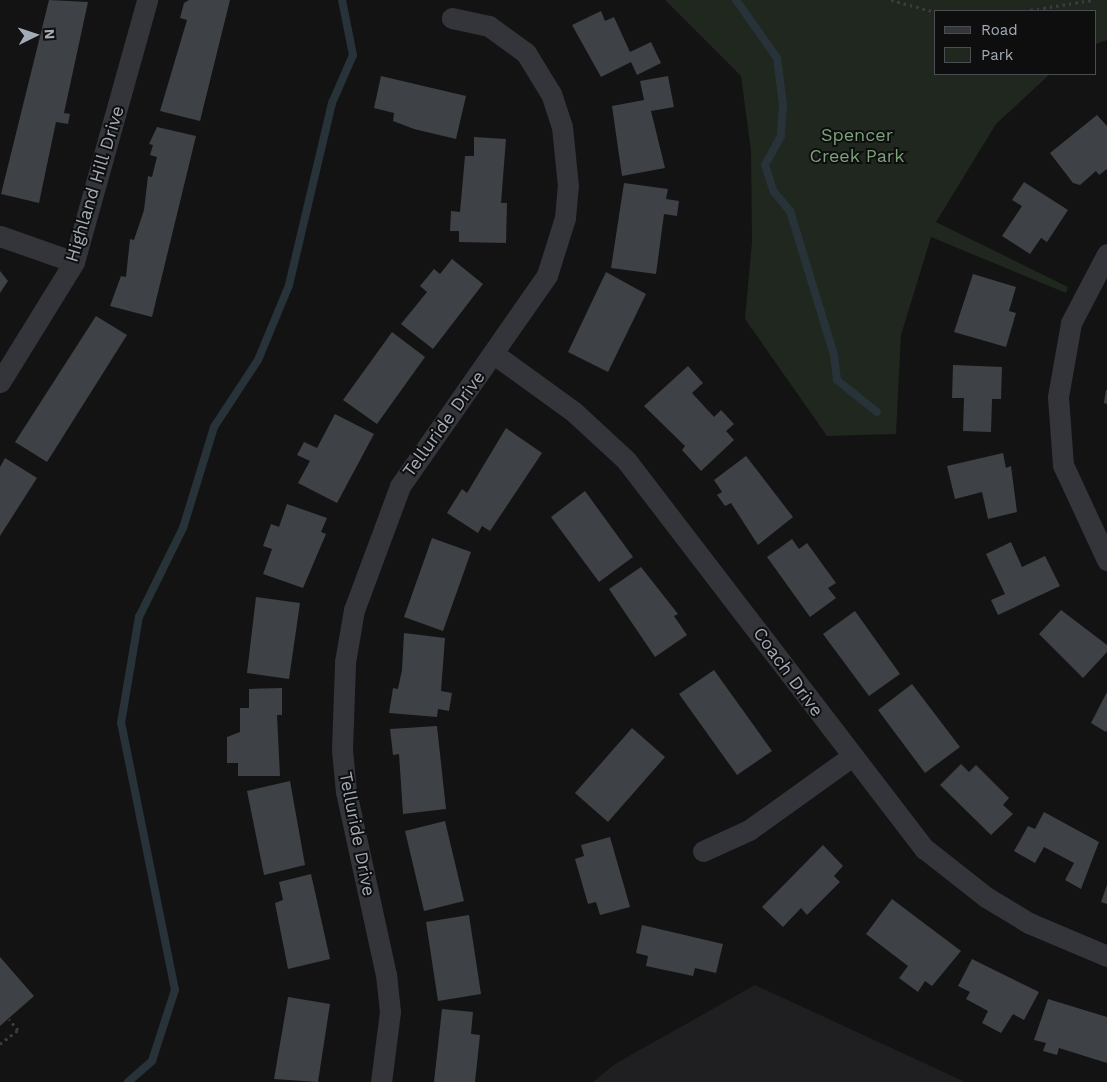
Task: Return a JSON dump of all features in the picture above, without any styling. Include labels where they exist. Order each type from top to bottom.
[{"type":"street","name":"Highland Hill Drive","points":[[0,382],[74,262],[147,0]]},
{"type":"street","name":"Telluride Drive","points":[[381,1082],[390,1012],[381,943],[346,792],[345,662],[363,576],[400,486],[548,275],[558,248],[565,218],[568,160],[551,94],[526,53],[489,26],[452,18]]},
{"type":"street","points":[[0,236],[74,262]]},
{"type":"street","points":[[1107,254],[1071,323],[1058,397],[1063,465],[1107,560]]},
{"type":"street","name":"Coach Drive","points":[[494,354],[581,418],[626,460],[901,822],[951,871],[1029,923],[1107,956]]},
{"type":"street","points":[[703,851],[749,830],[851,757]]},
{"type":"path","points":[[891,0],[934,11]]},
{"type":"path","points":[[1030,10],[1092,0]]},
{"type":"path","points":[[0,1044],[18,1030],[9,1019]]},
{"type":"shaded area","points":[[755,985],[965,1082],[593,1082],[615,1064]]},
{"type":"green space","name":"Spencer Creek Park","points":[[665,0],[1107,0],[1107,40],[1097,44],[1097,10],[934,10],[934,75],[1049,75],[996,124],[936,222],[1068,287],[1066,293],[931,237],[901,335],[896,434],[827,436],[745,319],[752,242],[751,151],[741,76]]},
{"type":"building","points":[[49,0],[88,2],[64,113],[70,114],[68,124],[56,122],[39,203],[1,194]]},
{"type":"building","points":[[189,0],[230,0],[200,121],[160,111],[187,20],[180,18],[184,3]]},
{"type":"building","points":[[601,11],[605,21],[614,17],[630,52],[651,42],[661,63],[637,75],[631,62],[601,77],[572,25]]},
{"type":"building","points":[[381,76],[466,96],[456,139],[414,129],[393,121],[394,113],[374,108]]},
{"type":"building","points":[[668,76],[674,107],[651,111],[665,168],[622,176],[612,106],[644,100],[640,81]]},
{"type":"building","points":[[1097,115],[1107,126],[1107,169],[1099,175],[1096,171],[1080,185],[1073,183],[1050,153]]},
{"type":"building","points":[[157,127],[196,136],[152,317],[110,306],[121,276],[126,277],[130,239],[134,240],[144,210],[148,176],[152,177],[157,157],[150,155],[153,145],[149,144]]},
{"type":"building","points":[[474,137],[506,139],[501,203],[507,203],[506,243],[459,242],[459,231],[450,231],[451,211],[460,212],[465,156],[474,156]]},
{"type":"building","points":[[1024,182],[1068,210],[1047,242],[1041,238],[1030,254],[1002,236],[1022,206],[1012,200]]},
{"type":"building","points":[[624,183],[668,189],[666,199],[679,201],[677,216],[664,214],[656,274],[611,268]]},
{"type":"building","points":[[452,259],[483,284],[433,349],[401,324],[427,292],[420,286],[434,269],[440,274]]},
{"type":"building","points":[[0,271],[8,281],[0,293]]},
{"type":"building","points":[[606,272],[646,294],[608,372],[568,352]]},
{"type":"building","points":[[973,274],[1016,287],[1009,311],[1016,313],[1006,347],[954,332]]},
{"type":"building","points":[[96,316],[127,335],[47,462],[15,442]]},
{"type":"building","points":[[392,332],[425,357],[377,424],[343,400]]},
{"type":"building","points":[[953,365],[1002,367],[1001,399],[992,399],[991,432],[963,431],[964,398],[952,398]]},
{"type":"building","points":[[688,366],[703,383],[692,393],[714,417],[721,410],[734,424],[726,431],[734,440],[701,471],[682,450],[685,446],[644,406]]},
{"type":"building","points":[[1107,390],[1107,404],[1104,403]]},
{"type":"building","points":[[335,414],[374,434],[337,503],[298,483],[310,461],[297,455],[304,442],[317,448]]},
{"type":"building","points":[[506,428],[542,453],[490,531],[482,526],[478,533],[447,513],[462,489],[467,493]]},
{"type":"building","points":[[1003,453],[1006,468],[1011,466],[1017,512],[988,519],[982,492],[955,499],[947,466]]},
{"type":"building","points":[[746,456],[793,517],[758,545],[731,503],[725,506],[717,495],[722,492],[714,480]]},
{"type":"building","points":[[5,458],[37,478],[0,536],[0,467]]},
{"type":"building","points":[[585,491],[633,557],[599,582],[551,517]]},
{"type":"building","points":[[287,504],[327,518],[321,532],[326,534],[303,588],[263,574],[272,549],[263,546],[271,524],[279,527]]},
{"type":"building","points":[[432,538],[471,552],[443,631],[404,617]]},
{"type":"building","points":[[792,539],[799,549],[807,543],[836,583],[828,588],[836,598],[810,617],[767,557]]},
{"type":"building","points":[[1011,542],[1022,567],[1045,556],[1060,586],[998,615],[991,600],[1005,594],[986,554]]},
{"type":"building","points":[[641,567],[678,614],[674,616],[687,635],[655,657],[609,589]]},
{"type":"building","points":[[256,597],[300,603],[289,679],[247,673]]},
{"type":"building","points":[[1061,610],[1107,645],[1107,652],[1083,678],[1039,634]]},
{"type":"building","points":[[855,611],[900,674],[869,696],[823,634]]},
{"type":"building","points":[[404,633],[445,638],[441,691],[452,693],[449,711],[438,709],[437,717],[389,713],[393,688],[398,689],[402,670]]},
{"type":"building","points":[[714,670],[772,751],[737,775],[679,694]]},
{"type":"building","points":[[912,684],[960,747],[925,773],[878,710]]},
{"type":"building","points":[[282,688],[282,715],[277,715],[280,776],[238,776],[238,763],[227,763],[227,737],[240,732],[240,708],[249,708],[249,689]]},
{"type":"building","points":[[1107,692],[1107,730],[1106,732],[1091,723]]},
{"type":"building","points":[[437,726],[446,809],[403,814],[399,754],[393,755],[390,729]]},
{"type":"building","points":[[632,728],[665,757],[608,822],[575,793]]},
{"type":"building","points":[[961,764],[969,772],[976,765],[1009,798],[1003,805],[1013,814],[991,835],[940,785]]},
{"type":"building","points":[[290,781],[305,865],[264,875],[247,791]]},
{"type":"building","points":[[1044,812],[1099,842],[1081,889],[1065,880],[1074,863],[1044,847],[1035,863],[1014,851],[1028,826],[1035,829]]},
{"type":"building","points":[[445,821],[464,901],[424,911],[405,831]]},
{"type":"building","points":[[610,837],[630,907],[600,915],[596,902],[588,904],[575,859],[584,856],[581,845]]},
{"type":"building","points":[[823,845],[843,866],[834,876],[840,882],[807,915],[801,908],[783,927],[762,907]]},
{"type":"building","points":[[311,874],[330,959],[288,969],[275,903],[283,900],[279,882]]},
{"type":"building","points":[[1107,885],[1107,904],[1101,902]]},
{"type":"building","points":[[892,899],[961,951],[932,986],[925,981],[918,992],[899,978],[908,966],[866,934]]},
{"type":"building","points":[[469,915],[481,994],[438,1001],[426,922]]},
{"type":"building","points":[[642,925],[723,944],[716,973],[695,968],[693,976],[646,966],[648,956],[636,953]]},
{"type":"building","points":[[0,957],[34,996],[0,1026]]},
{"type":"building","points":[[972,959],[1039,992],[1024,1020],[1013,1014],[1001,1033],[982,1023],[988,1011],[966,999],[970,992],[958,986]]},
{"type":"building","points":[[288,997],[330,1004],[318,1082],[274,1079]]},
{"type":"building","points":[[1048,999],[1107,1017],[1107,1063],[1059,1048],[1057,1055],[1043,1051],[1046,1043],[1034,1040]]},
{"type":"building","points":[[442,1009],[473,1012],[471,1034],[480,1035],[475,1082],[434,1082]]},
{"type":"waterway","points":[[128,1082],[152,1061],[175,990],[121,723],[139,617],[183,528],[214,427],[258,360],[289,285],[332,103],[353,55],[342,0]]},
{"type":"waterway","points":[[736,0],[777,58],[783,105],[781,136],[765,165],[774,192],[790,211],[834,355],[837,380],[877,412]]}]
